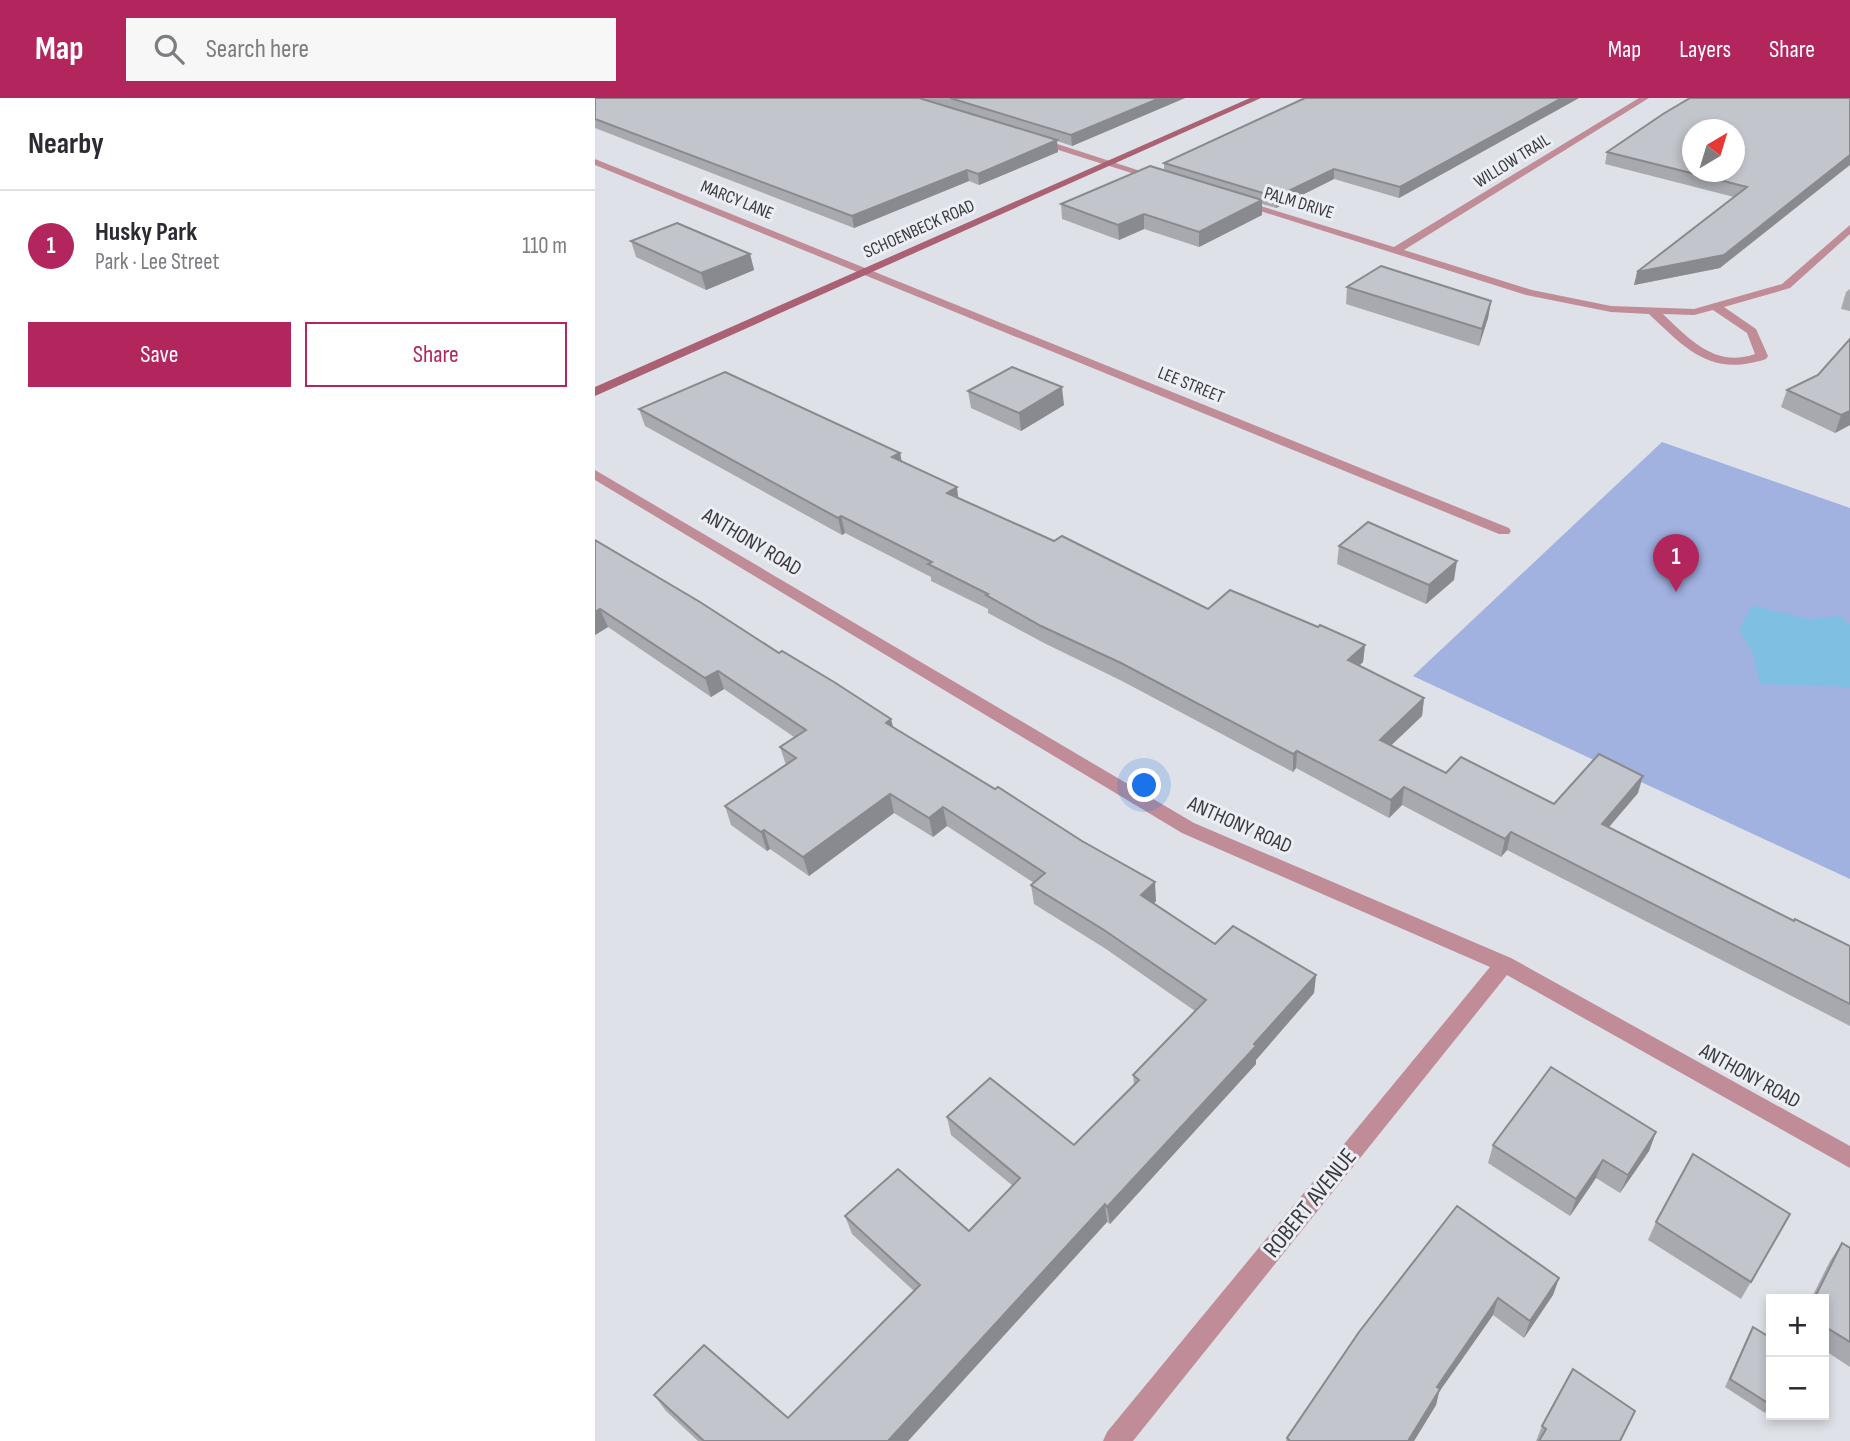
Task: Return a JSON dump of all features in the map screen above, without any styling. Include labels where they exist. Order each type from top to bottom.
[{"type":"main road","name":"SCHOENBECK ROAD","points":[[595,392],[1257,98]]},
{"type":"street","name":"WILLOW TRAIL","points":[[1395,251],[1645,98]]},
{"type":"street","points":[[1018,135],[1175,183]]},
{"type":"street","name":"MARCY LANE","points":[[595,162],[865,271]]},
{"type":"street","name":"PALM DRIVE","points":[[1227,199],[1530,293],[1611,309],[1694,312],[1786,286],[1850,228]]},
{"type":"street","name":"LEE STREET","points":[[865,271],[1504,531]]},
{"type":"street","points":[[1652,310],[1701,355],[1729,364],[1748,362],[1762,356],[1752,331],[1715,306]]},
{"type":"street","name":"ANTHONY ROAD","points":[[595,474],[1188,828],[1504,964],[1850,1158]]},
{"type":"street","name":"ROBERT AVENUE","points":[[1117,1441],[1504,964]]},
{"type":"shaded area","points":[[1662,442],[1850,508],[1850,879],[1413,676]]},
{"type":"shaded area","points":[[1751,607],[1808,619],[1839,616],[1850,624],[1850,687],[1760,684],[1753,654],[1739,629]]},
{"type":"building","points":[[595,98],[919,98],[1057,140],[978,174],[967,170],[852,216],[595,119]]},
{"type":"building","points":[[950,98],[1160,98],[1071,135]]},
{"type":"building","points":[[1305,98],[1562,98],[1400,187],[1334,169],[1276,197],[1164,163]]},
{"type":"building","points":[[1690,98],[1850,98],[1850,155],[1724,255],[1637,272],[1747,187],[1727,182],[1745,182],[1745,119],[1682,119],[1682,171],[1607,152]]},
{"type":"building","points":[[1150,166],[1262,200],[1199,232],[1144,214],[1118,225],[1061,204]]},
{"type":"building","points":[[677,223],[750,254],[701,273],[631,241]]},
{"type":"building","points":[[1381,266],[1491,301],[1482,329],[1347,287]]},
{"type":"building","points":[[1850,339],[1850,411],[1841,415],[1787,390],[1818,375]]},
{"type":"building","points":[[1012,367],[1062,387],[1019,413],[968,391]]},
{"type":"building","points":[[725,372],[900,453],[892,457],[957,487],[947,493],[1054,541],[1062,536],[1208,609],[1230,590],[1365,645],[1348,660],[1424,698],[1380,740],[1446,773],[1461,757],[1554,804],[1599,754],[1643,776],[1602,824],[1794,921],[1795,919],[1850,946],[1850,1004],[1511,832],[1505,839],[1404,787],[1391,800],[1297,751],[1293,754],[1121,663],[1041,626],[986,595],[988,594],[928,564],[932,562],[841,516],[838,518],[639,409]]},
{"type":"building","points":[[1368,522],[1457,561],[1429,585],[1339,546]]},
{"type":"building","points":[[595,540],[700,602],[779,653],[782,651],[834,682],[891,719],[886,723],[1155,882],[1141,895],[1215,944],[1233,926],[1316,975],[1254,1044],[1256,1046],[1107,1207],[1105,1204],[888,1441],[704,1441],[654,1395],[704,1345],[788,1418],[920,1285],[845,1216],[898,1169],[969,1231],[1020,1178],[947,1117],[990,1078],[1074,1145],[1139,1080],[1133,1075],[1206,1000],[1104,930],[1031,885],[1045,873],[943,807],[929,818],[890,794],[803,857],[725,806],[796,758],[780,747],[806,730],[718,671],[705,678],[600,609],[595,612]]},
{"type":"building","points":[[1551,1067],[1656,1132],[1628,1175],[1603,1160],[1576,1199],[1493,1145]]},
{"type":"building","points":[[1693,1154],[1790,1214],[1751,1282],[1656,1222]]},
{"type":"building","points":[[1457,1206],[1559,1278],[1530,1321],[1498,1298],[1437,1387],[1440,1389],[1408,1441],[1290,1441],[1287,1438],[1359,1332]]},
{"type":"building","points":[[1842,1243],[1850,1248],[1850,1342],[1829,1329],[1829,1294],[1816,1294]]},
{"type":"building","points":[[1753,1327],[1766,1335],[1766,1402],[1730,1379]]},
{"type":"building","points":[[1573,1369],[1635,1411],[1620,1441],[1539,1441],[1546,1429],[1542,1426]]},
{"type":"place","name":"Husky Park","points":[[1676,592]]}]
